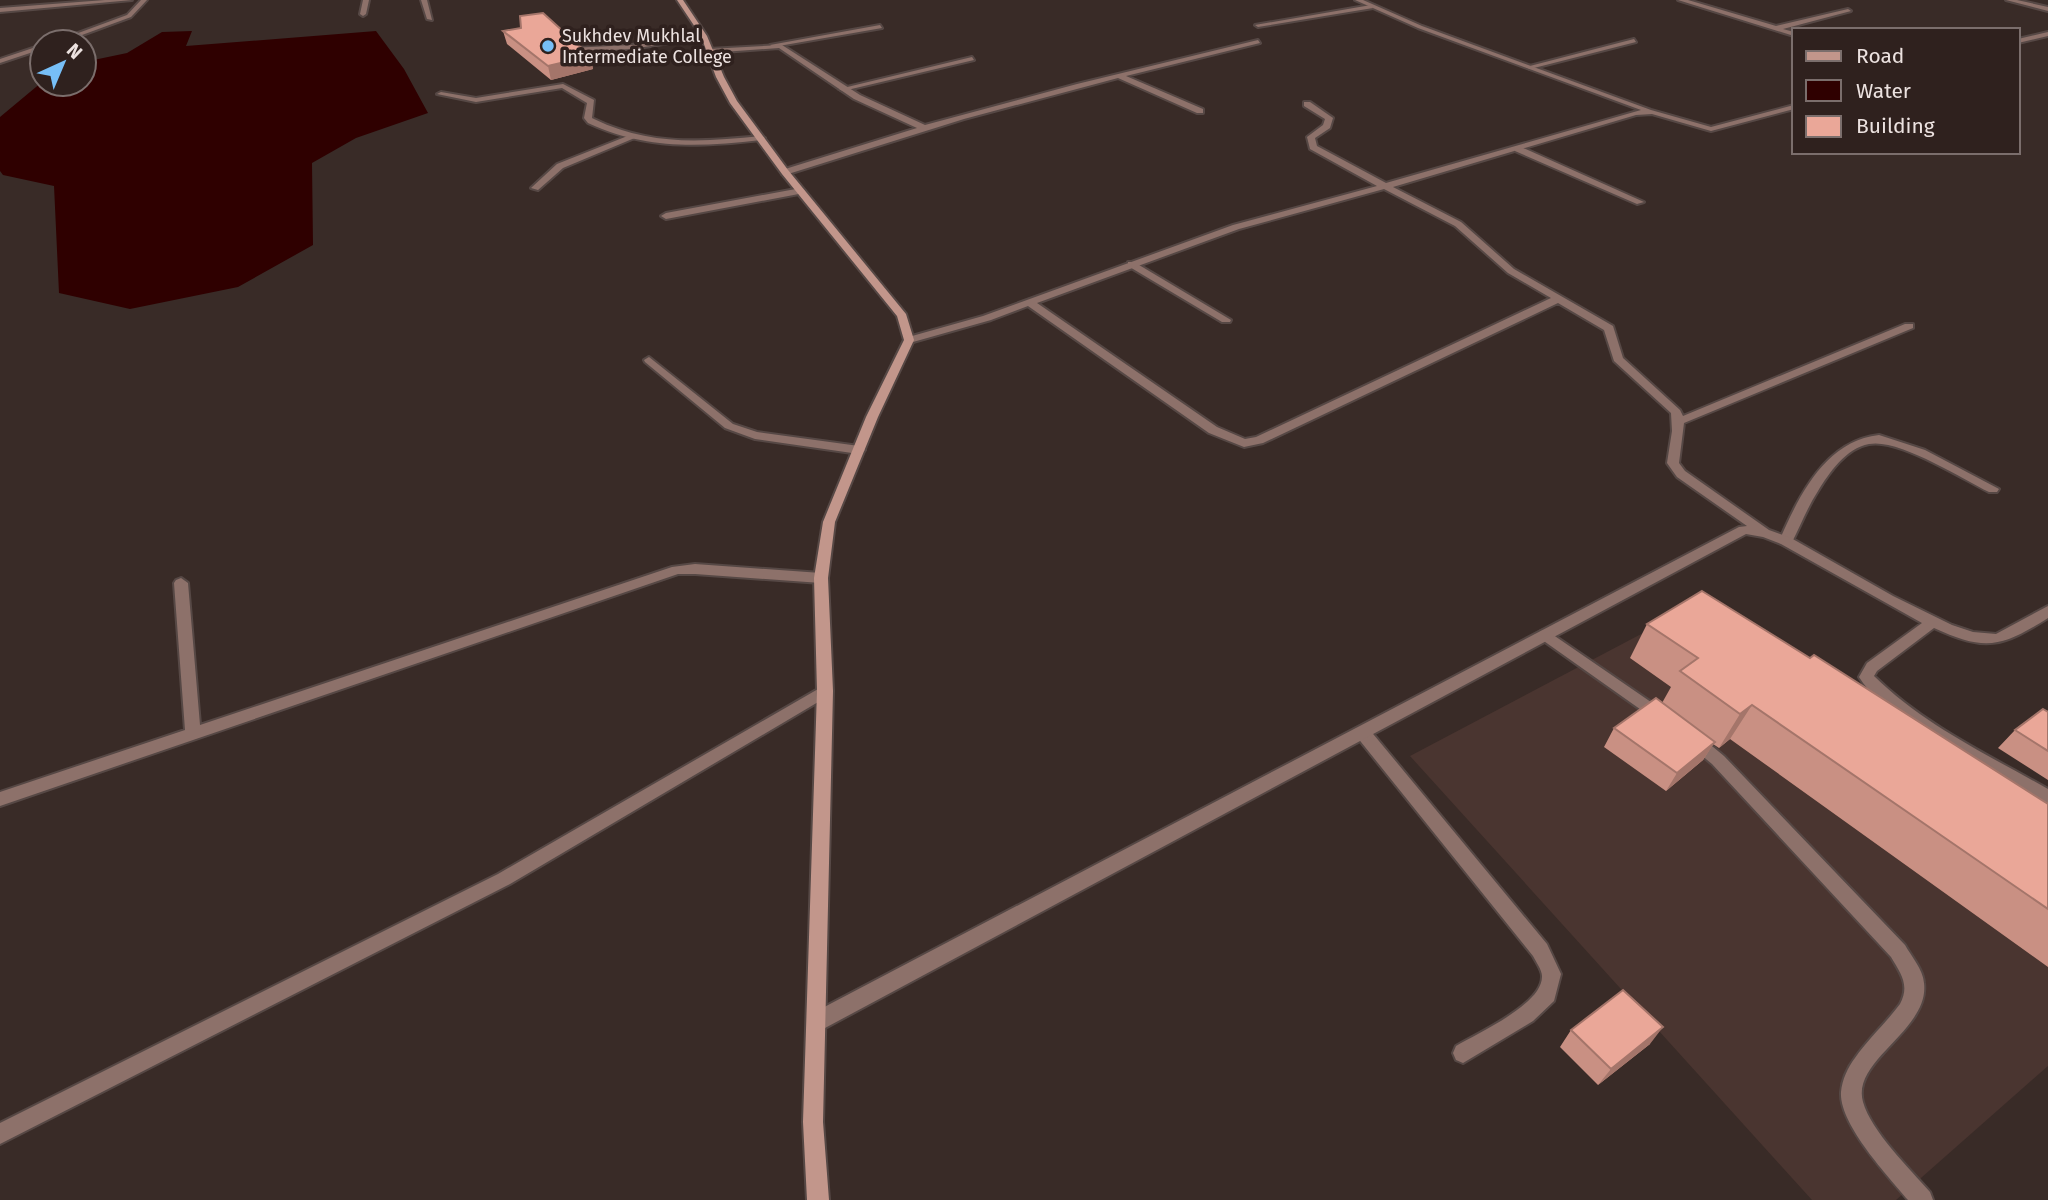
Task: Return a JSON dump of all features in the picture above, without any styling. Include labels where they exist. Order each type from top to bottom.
[{"type":"main road","points":[[680,0],[704,36],[725,88],[785,173],[902,316],[909,340],[830,522],[821,578],[825,691],[818,1021],[813,1122],[818,1200]]},
{"type":"street","points":[[0,10],[129,0]]},
{"type":"street","points":[[96,28],[130,16],[144,0]]},
{"type":"street","points":[[363,14],[366,0]]},
{"type":"street","points":[[424,0],[430,19]]},
{"type":"street","points":[[1358,0],[1652,112],[1711,130],[1792,108]]},
{"type":"street","points":[[1681,0],[1792,33]]},
{"type":"street","points":[[2009,0],[2048,9]]},
{"type":"street","points":[[1258,25],[1371,7]]},
{"type":"street","points":[[1775,29],[1848,11]]},
{"type":"street","points":[[709,51],[773,45],[880,27]]},
{"type":"street","points":[[2020,41],[2048,34]]},
{"type":"street","points":[[570,50],[632,47],[704,36]]},
{"type":"street","points":[[1530,67],[1634,41]]},
{"type":"street","points":[[785,173],[922,127],[1258,42]]},
{"type":"street","points":[[773,45],[785,49],[843,89],[922,127]]},
{"type":"street","points":[[0,61],[28,52]]},
{"type":"street","points":[[843,89],[972,59]]},
{"type":"street","points":[[1119,76],[1200,111]]},
{"type":"street","points":[[441,94],[486,100],[563,86],[591,102],[588,118],[591,121],[633,137],[689,144],[761,138]]},
{"type":"street","points":[[1307,104],[1324,114],[1329,122],[1311,137],[1313,147],[1465,228],[1511,271],[1609,328],[1614,336],[1612,348],[1618,359],[1676,412],[1680,421],[1673,463],[1681,474],[1765,533]]},
{"type":"street","points":[[909,340],[951,330],[1236,227],[1518,149],[1635,113],[1652,112]]},
{"type":"street","points":[[535,188],[560,166],[633,137]]},
{"type":"street","points":[[1518,149],[1640,202]]},
{"type":"street","points":[[666,216],[801,191]]},
{"type":"street","points":[[1131,264],[1226,320]]},
{"type":"street","points":[[1029,302],[1213,430],[1244,443],[1259,440],[1560,298]]},
{"type":"street","points":[[1680,421],[1909,326]]},
{"type":"street","points":[[649,360],[729,426],[755,435],[859,450]]},
{"type":"street","points":[[1786,541],[1797,514],[1817,480],[1862,441],[1879,439],[1900,445],[1993,489]]},
{"type":"street","points":[[818,1021],[1363,733],[1730,535],[1744,530],[1765,533],[1786,541],[1933,622],[1963,634],[1990,640],[2010,634],[2048,611]]},
{"type":"street","points":[[0,799],[677,570],[821,578]]},
{"type":"street","points":[[181,583],[193,734]]},
{"type":"street","points":[[1933,622],[1872,667],[1866,677],[1880,694],[1906,712],[2048,797]]},
{"type":"street","points":[[1546,635],[1688,735],[1718,760],[1898,951],[1916,984],[1913,1002],[1857,1074],[1851,1094],[1864,1127],[1922,1200]]},
{"type":"street","points":[[0,1134],[504,879],[825,691]]},
{"type":"street","points":[[1363,733],[1540,950],[1552,974],[1547,995],[1525,1015],[1463,1054]]},
{"type":"shaded area","points":[[1681,613],[2048,852],[2048,1066],[1896,1200],[1812,1200],[1410,756]]},
{"type":"water","points":[[192,31],[186,46],[376,31],[404,69],[428,113],[356,138],[312,163],[313,245],[238,287],[130,309],[59,293],[54,186],[3,175],[0,171],[0,117],[28,94],[28,98],[98,98],[98,59],[127,53],[162,32]]},
{"type":"building","points":[[543,13],[565,33],[562,39],[574,41],[590,56],[548,66],[503,31],[521,28],[520,16]]},
{"type":"building","points":[[1702,591],[1810,658],[1814,655],[2048,804],[2048,909],[1752,705],[1740,714],[1680,671],[1698,658],[1647,624]]},
{"type":"building","points":[[1656,698],[1715,742],[1677,773],[1614,728]]},
{"type":"building","points":[[2043,709],[2048,712],[2048,751],[2015,730]]},
{"type":"building","points":[[1623,990],[1663,1027],[1611,1069],[1571,1030]]},
{"type":"place","name":"Sukhdev Mukhlal Intermediate College","points":[[548,46]]}]
